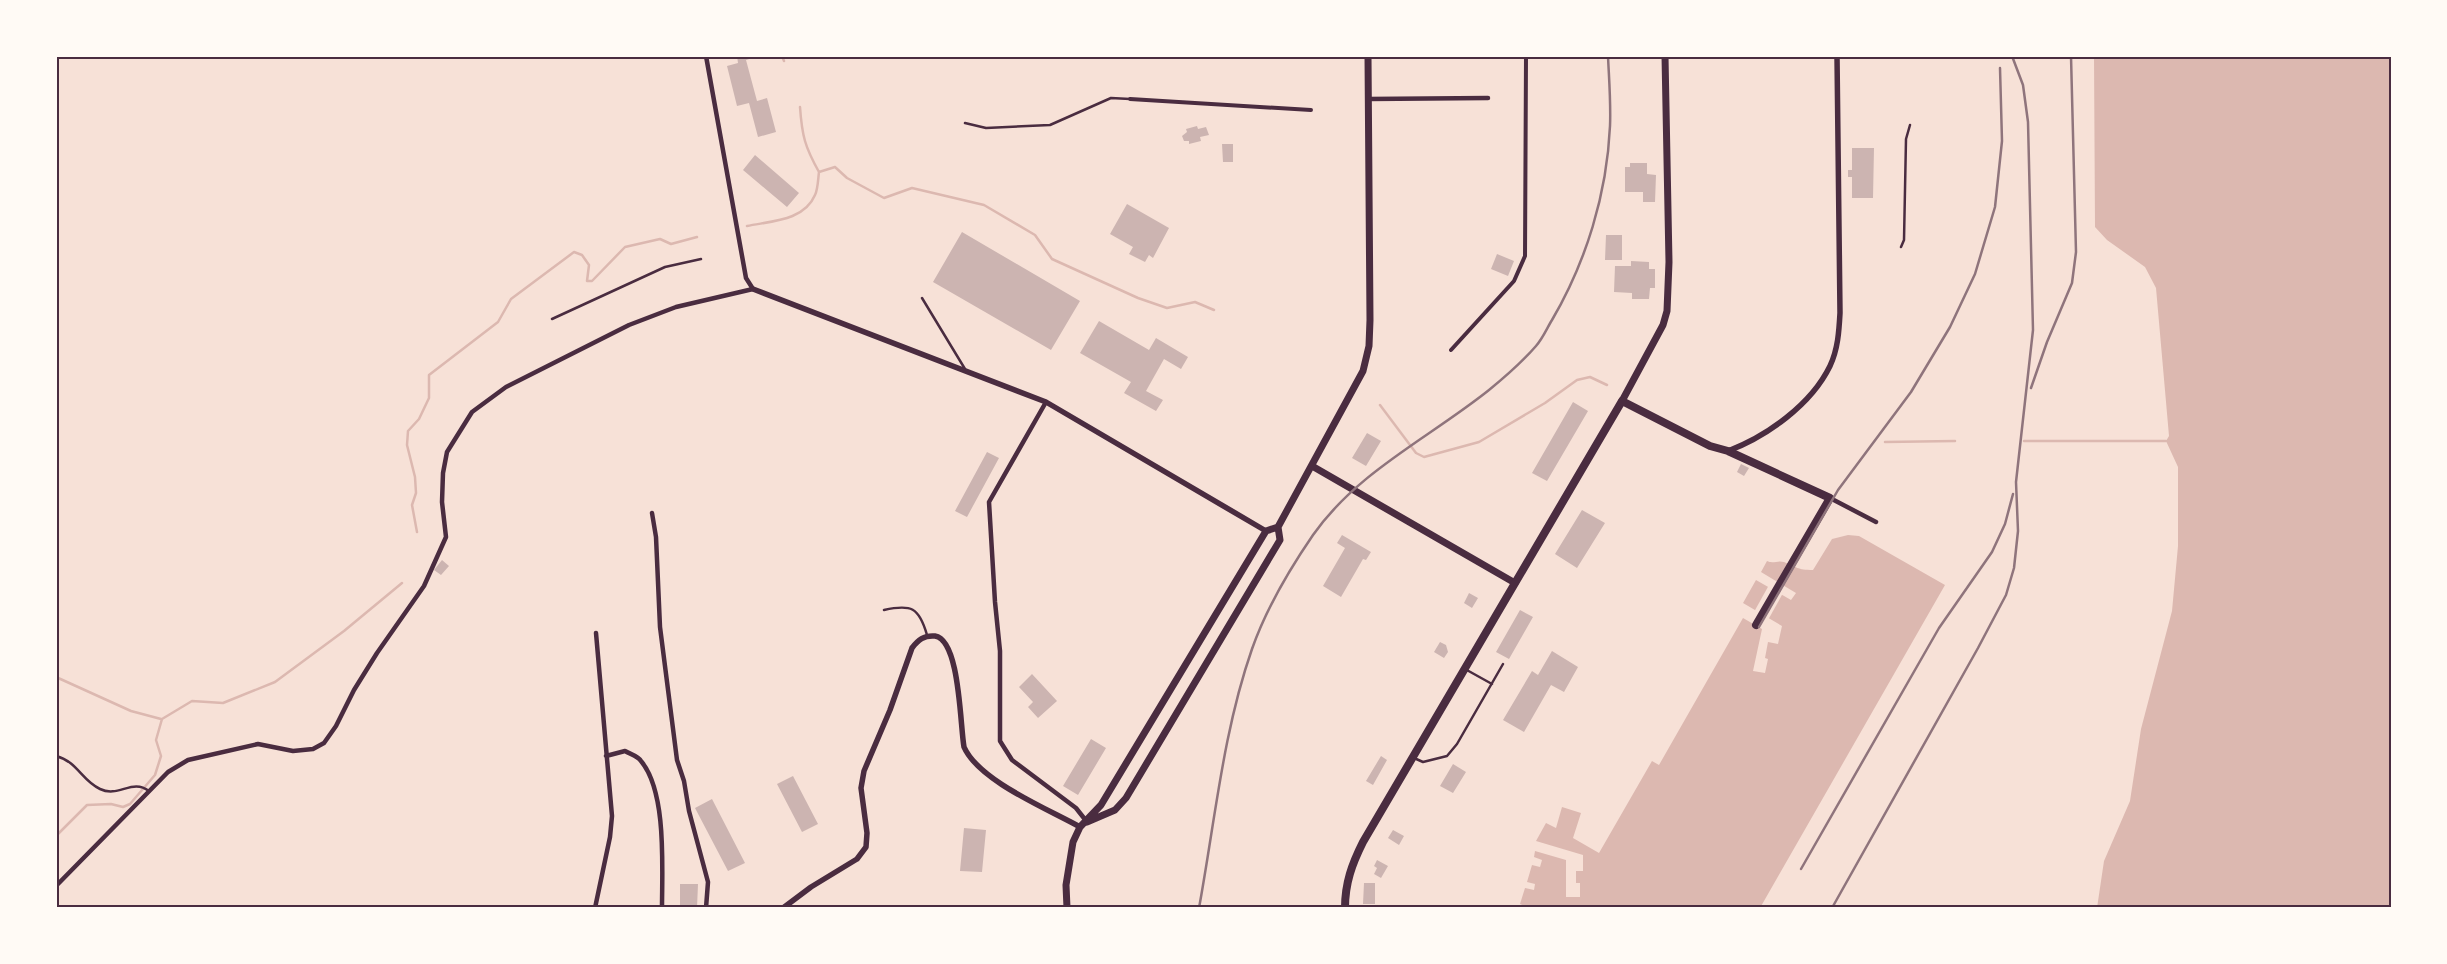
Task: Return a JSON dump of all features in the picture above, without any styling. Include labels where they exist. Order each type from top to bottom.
[{"type":"main road","points":[[1067,908],[1068,860],[1080,826],[1115,810],[1126,798],[1280,540],[1278,527],[1363,371],[1369,346],[1368,56]]},
{"type":"main road","points":[[1345,908],[1345,888],[1352,865],[1464,669],[1622,401],[1663,325],[1667,311],[1669,262],[1665,56]]},
{"type":"main road","points":[[1622,401],[1710,446],[1728,451],[1830,498],[1756,625]]},
{"type":"main road","points":[[1312,466],[1515,583]]},
{"type":"main road","points":[[1087,822],[1106,797],[1266,531],[1278,527]]},
{"type":"street","points":[[706,56],[746,278],[753,289]]},
{"type":"street","points":[[1450,350],[1514,281],[1525,256],[1526,56]]},
{"type":"street","points":[[1728,451],[1746,444],[1766,432],[1807,399],[1830,367],[1838,340],[1840,313],[1837,56]]},
{"type":"street","points":[[1368,99],[1488,98]]},
{"type":"street","points":[[1130,99],[1311,110]]},
{"type":"street","points":[[56,886],[168,772],[188,760],[258,744],[293,751],[313,749],[324,743],[336,726],[354,690],[376,654],[424,586],[446,537],[442,502],[443,473],[447,452],[472,412],[506,387],[629,325],[676,307],[753,289],[1046,402],[1266,531]]},
{"type":"street","points":[[1046,402],[989,502],[1000,651],[1000,741],[1012,760],[1076,808],[1087,822]]},
{"type":"street","points":[[1830,498],[1876,522]]},
{"type":"street","points":[[652,512],[656,537],[660,627],[676,760],[684,780],[689,811],[708,882],[706,908]]},
{"type":"street","points":[[595,908],[610,837],[612,816],[596,633]]},
{"type":"street","points":[[783,908],[811,887],[857,859],[866,847],[868,833],[861,788],[864,771],[890,710],[912,648],[918,640],[928,636],[937,637],[946,642],[951,650],[955,666],[963,740],[969,758],[991,778],[1080,826]]},
{"type":"street","points":[[606,756],[625,751],[640,759],[656,788],[662,842],[662,908]]},
{"type":"lane","points":[[965,123],[986,128],[1050,126],[1111,98],[1130,99]]},
{"type":"lane","points":[[1901,247],[1904,240],[1906,139],[1910,125]]},
{"type":"lane","points":[[552,319],[665,267],[701,259]]},
{"type":"lane","points":[[922,298],[966,370]]},
{"type":"lane","points":[[884,610],[903,605],[916,610],[923,620],[928,636]]},
{"type":"lane","points":[[1413,757],[1423,762],[1447,756],[1458,744],[1503,664]]},
{"type":"lane","points":[[1464,669],[1492,684]]},
{"type":"lane","points":[[56,756],[68,759],[86,779],[101,789],[116,792],[132,786],[141,786],[149,791]]},
{"type":"shaded area","points":[[2094,56],[2391,56],[2391,908],[2097,908],[2104,861],[2130,801],[2141,729],[2172,611],[2178,546],[2178,467],[2166,441],[2169,436],[2156,288],[2145,267],[2107,240],[2095,227]]},
{"type":"shaded area","points":[[1848,535],[1859,536],[1945,585],[1760,908],[1529,908],[1520,904],[1525,888],[1534,890],[1535,884],[1527,882],[1532,865],[1540,867],[1542,860],[1534,857],[1535,851],[1566,860],[1566,897],[1580,897],[1580,883],[1576,883],[1576,871],[1583,871],[1583,855],[1536,841],[1546,823],[1556,828],[1562,807],[1581,813],[1573,838],[1599,853],[1652,761],[1659,765],[1743,618],[1762,629],[1753,671],[1765,673],[1768,659],[1765,658],[1768,642],[1778,644],[1782,626],[1743,603],[1756,580],[1791,600],[1796,593],[1761,572],[1767,561],[1782,562],[1800,569],[1813,570],[1832,539]]},
{"type":"pier","points":[[1769,585],[1783,593],[1768,620],[1754,612]]},
{"type":"building","points":[[737,56],[759,56],[746,60],[757,101],[767,98],[776,132],[758,137],[749,103],[737,106],[727,66],[738,63]]},
{"type":"building","points":[[1197,126],[1198,129],[1206,127],[1209,135],[1200,137],[1201,141],[1189,144],[1189,141],[1184,141],[1182,136],[1187,132],[1186,129]]},
{"type":"building","points":[[1222,144],[1233,144],[1233,162],[1223,162]]},
{"type":"building","points":[[1852,148],[1874,148],[1873,198],[1852,198],[1852,177],[1848,177],[1848,170],[1852,170]]},
{"type":"building","points":[[755,155],[799,193],[787,207],[743,170]]},
{"type":"building","points":[[1630,163],[1647,163],[1647,174],[1656,175],[1655,202],[1643,202],[1643,192],[1625,192],[1625,167],[1630,167]]},
{"type":"building","points":[[1127,204],[1169,228],[1153,258],[1149,255],[1145,262],[1129,254],[1133,247],[1110,234]]},
{"type":"building","points":[[962,232],[1080,301],[1051,350],[933,282]]},
{"type":"building","points":[[1606,235],[1622,235],[1622,260],[1605,260]]},
{"type":"building","points":[[1497,254],[1514,261],[1508,276],[1491,269]]},
{"type":"building","points":[[1631,261],[1649,262],[1649,269],[1655,269],[1655,288],[1650,288],[1649,299],[1632,299],[1632,293],[1614,292],[1615,266],[1631,266]]},
{"type":"building","points":[[1099,321],[1149,350],[1156,338],[1188,357],[1181,369],[1164,359],[1146,391],[1163,400],[1156,411],[1124,393],[1131,382],[1080,353]]},
{"type":"building","points":[[1573,402],[1588,411],[1547,481],[1532,473]]},
{"type":"building","points":[[1367,433],[1381,441],[1366,466],[1352,458]]},
{"type":"building","points":[[987,452],[999,458],[967,517],[955,511]]},
{"type":"building","points":[[1741,464],[1749,468],[1744,476],[1737,472]]},
{"type":"building","points":[[1582,510],[1605,523],[1577,568],[1555,554]]},
{"type":"building","points":[[1342,535],[1371,552],[1366,560],[1363,559],[1341,597],[1323,586],[1345,548],[1337,543]]},
{"type":"building","points":[[442,560],[449,566],[441,575],[434,570]]},
{"type":"building","points":[[1469,593],[1478,598],[1472,608],[1464,603]]},
{"type":"building","points":[[1520,610],[1533,617],[1509,659],[1496,652]]},
{"type":"building","points":[[1440,642],[1446,645],[1448,652],[1444,658],[1434,652]]},
{"type":"building","points":[[1552,651],[1578,667],[1564,692],[1551,685],[1524,732],[1503,720],[1532,671],[1538,675]]},
{"type":"building","points":[[1032,674],[1057,701],[1038,718],[1028,707],[1033,702],[1019,687]]},
{"type":"building","points":[[1091,739],[1106,748],[1078,795],[1063,786]]},
{"type":"building","points":[[1381,756],[1387,760],[1373,785],[1366,781]]},
{"type":"building","points":[[1453,764],[1466,772],[1453,793],[1440,786]]},
{"type":"building","points":[[793,776],[818,824],[802,832],[777,784]]},
{"type":"building","points":[[712,799],[745,863],[728,871],[695,808]]},
{"type":"building","points":[[964,828],[986,830],[982,872],[960,871]]},
{"type":"building","points":[[1393,830],[1404,836],[1399,845],[1388,838]]},
{"type":"building","points":[[1377,860],[1388,866],[1381,878],[1374,874],[1377,868],[1374,866]]},
{"type":"building","points":[[1364,883],[1375,883],[1375,904],[1363,904]]},
{"type":"building","points":[[680,884],[698,884],[697,908],[680,908]]},
{"type":"waterway","points":[[782,56],[784,61]]},
{"type":"waterway","points":[[800,107],[805,141],[819,172]]},
{"type":"waterway","points":[[819,172],[835,167],[847,178],[884,198],[912,188],[984,205],[1035,235],[1052,259],[1138,298],[1167,308],[1195,302],[1214,310]]},
{"type":"waterway","points":[[747,226],[776,221],[795,215],[803,210],[810,204],[815,195],[819,172]]},
{"type":"waterway","points":[[417,532],[412,505],[416,493],[415,477],[407,445],[408,431],[419,419],[429,398],[429,375],[498,322],[511,299],[574,252],[582,255],[589,265],[587,281],[592,281],[625,247],[660,239],[671,244],[697,237]]},
{"type":"waterway","points":[[1380,405],[1416,453],[1424,457],[1479,442],[1545,403],[1577,380],[1590,377],[1607,385]]},
{"type":"waterway","points":[[1885,442],[1955,441]]},
{"type":"waterway","points":[[2024,441],[2166,441]]},
{"type":"waterway","points":[[56,836],[87,805],[111,804],[123,807],[130,804],[155,775],[161,756],[156,740],[162,719],[192,701],[223,703],[275,682],[344,631],[402,583]]},
{"type":"waterway","points":[[56,677],[131,711],[161,719]]},
{"type":"railway","points":[[1199,908],[1234,712],[1242,680],[1264,619],[1295,562],[1331,512],[1351,492],[1395,456],[1495,385],[1514,369],[1543,336],[1575,275],[1593,227],[1599,202],[1608,151],[1610,126],[1608,56]]},
{"type":"railway","points":[[1832,908],[1978,648],[2006,595],[2014,568],[2018,531],[2016,482],[2033,330],[2028,122],[2023,85],[2012,56]]},
{"type":"railway","points":[[2031,388],[2047,342],[2072,283],[2076,252],[2071,56]]},
{"type":"railway","points":[[1759,627],[1838,490],[1911,392],[1950,327],[1975,274],[1995,207],[2002,141],[2000,68]]},
{"type":"railway","points":[[1801,869],[1939,628],[1992,552],[2005,524],[2013,494]]}]
